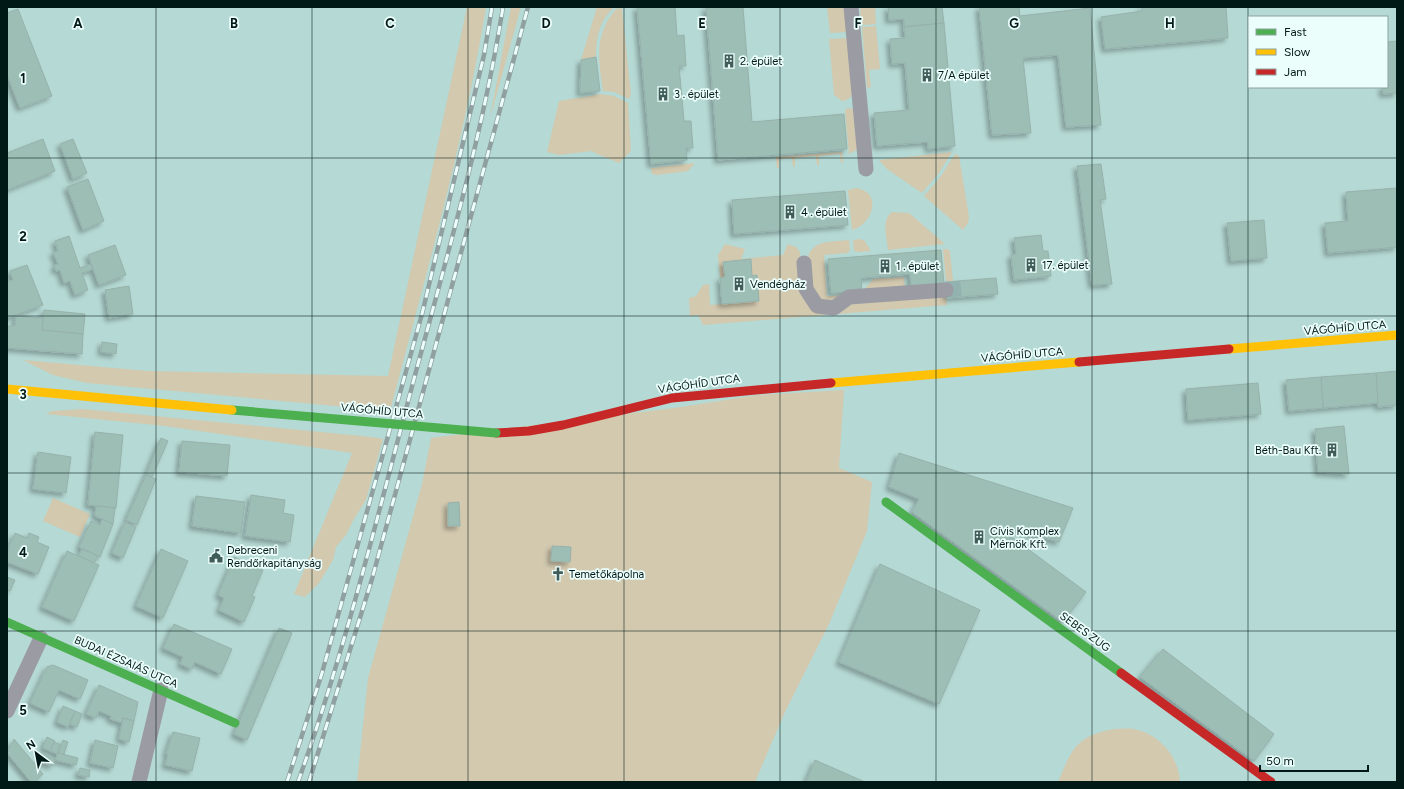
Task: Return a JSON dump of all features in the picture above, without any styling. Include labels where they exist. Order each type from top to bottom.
[{"type":"main road","name":"VÁGÓHÍD UTCA","points":[[7,389],[496,433],[529,431],[556,426],[672,398],[742,390],[1397,335]]},
{"type":"main road","name":"SEBES ZUG","points":[[886,502],[1270,782]]},
{"type":"main road","name":"BUDAI ÉZSAIÁS UTCA","points":[[7,622],[235,723]]},
{"type":"street","points":[[852,7],[866,170]]},
{"type":"street","points":[[804,263],[806,289],[808,294],[817,306],[825,309],[834,308],[849,297],[946,290]]},
{"type":"street","points":[[7,711],[41,638]]},
{"type":"street","points":[[139,782],[161,690]]},
{"type":"shaded area","points":[[467,7],[486,7],[477,58],[467,109],[443,210],[390,411],[87,383],[53,375],[23,360],[148,371],[388,376]]},
{"type":"shaded area","points":[[511,7],[521,7],[490,118]]},
{"type":"shaded area","points":[[597,7],[614,7],[605,18],[599,30],[596,57],[581,60]]},
{"type":"shaded area","points":[[827,7],[846,7],[848,32],[830,33]]},
{"type":"shaded area","points":[[860,7],[875,7],[876,24],[861,25]]},
{"type":"shaded area","points":[[622,8],[631,94],[629,99],[614,92],[603,91],[599,57],[600,40],[608,20],[616,9]]},
{"type":"shaded area","points":[[876,26],[880,69],[869,70],[871,87],[867,88],[862,27]]},
{"type":"shaded area","points":[[849,38],[854,90],[850,98],[842,101],[834,95],[829,39]]},
{"type":"shaded area","points":[[601,94],[614,96],[628,103],[631,151],[619,163],[592,151],[559,155],[547,152],[559,101]]},
{"type":"shaded area","points":[[850,108],[855,111],[858,149],[849,154],[845,109]]},
{"type":"shaded area","points":[[842,152],[843,163],[841,163],[840,154],[819,156],[819,165],[817,165],[816,156],[795,158],[795,166],[793,167],[792,158],[779,159],[779,168],[777,168],[776,157]]},
{"type":"shaded area","points":[[952,152],[939,173],[922,193],[887,169],[879,160]]},
{"type":"shaded area","points":[[955,154],[959,156],[969,217],[968,223],[963,230],[924,196],[941,176]]},
{"type":"shaded area","points":[[695,163],[688,171],[657,175],[652,174],[651,168]]},
{"type":"shaded area","points":[[856,188],[870,195],[872,208],[870,215],[865,221],[859,227],[852,230],[848,190]]},
{"type":"shaded area","points":[[892,212],[909,213],[945,244],[888,250],[886,224],[889,215]]},
{"type":"shaded area","points":[[860,239],[865,241],[871,251],[854,251],[853,240]]},
{"type":"shaded area","points":[[849,240],[850,250],[848,253],[824,255],[827,296],[845,295],[825,305],[811,290],[808,257],[814,247],[819,244]]},
{"type":"shaded area","points":[[725,244],[745,249],[741,259],[783,255],[788,244],[796,247],[800,252],[804,296],[847,305],[946,294],[947,305],[703,325],[698,315],[690,316],[689,298],[696,296],[703,285],[709,284],[710,305],[759,301],[757,276],[752,276],[751,259],[723,262],[725,277],[720,278],[718,255]]},
{"type":"shaded area","points":[[943,249],[948,249],[950,252],[953,281],[946,281]]},
{"type":"shaded area","points":[[904,277],[905,287],[864,290],[873,279]]},
{"type":"shaded area","points":[[844,390],[839,468],[872,482],[867,531],[829,624],[784,714],[755,782],[357,782],[368,678],[422,484],[431,438],[674,408],[758,395]]},
{"type":"shaded area","points":[[82,409],[383,439],[366,500],[346,535],[336,547],[333,560],[319,583],[305,597],[294,594],[352,453],[165,426],[46,414],[52,411]]},
{"type":"shaded area","points":[[53,498],[90,514],[80,537],[43,521]]},
{"type":"shaded area","points":[[1114,729],[1131,729],[1142,731],[1159,741],[1172,755],[1179,773],[1180,782],[1058,782],[1067,761],[1083,740],[1101,732]]},
{"type":"building","name":"3 . épület","points":[[637,7],[675,7],[677,36],[684,35],[686,66],[679,66],[684,121],[691,121],[693,148],[686,148],[687,160],[651,164]]},
{"type":"building","name":"2. épület","points":[[706,7],[743,7],[752,122],[844,114],[847,149],[718,160]]},
{"type":"building","points":[[888,7],[942,7],[944,23],[904,27],[904,19],[889,20]]},
{"type":"building","points":[[979,7],[1019,7],[1020,16],[1090,8],[1101,125],[1066,127],[1058,55],[1023,58],[1031,133],[992,135]]},
{"type":"building","points":[[1142,7],[1226,7],[1228,38],[1105,49],[1101,17],[1142,11]]},
{"type":"building","points":[[18,9],[52,96],[20,108],[7,75],[7,13]]},
{"type":"building","name":"7/A épület","points":[[944,23],[955,146],[928,149],[928,142],[877,146],[874,113],[909,110],[905,63],[892,64],[890,39],[905,38],[904,27]]},
{"type":"building","points":[[1397,41],[1397,93],[1383,94],[1382,88],[1388,88],[1388,42]]},
{"type":"building","points":[[596,57],[600,91],[580,93],[581,60]]},
{"type":"building","points":[[43,139],[55,171],[7,190],[7,153]]},
{"type":"building","points":[[73,139],[87,173],[73,179],[60,144]]},
{"type":"building","points":[[1101,164],[1106,199],[1100,200],[1112,284],[1092,285],[1077,166]]},
{"type":"building","points":[[88,179],[104,221],[83,230],[67,187]]},
{"type":"building","points":[[1397,188],[1397,247],[1328,253],[1325,223],[1348,221],[1346,192]]},
{"type":"building","name":"4 . épület","points":[[845,191],[848,225],[734,234],[732,200]]},
{"type":"building","points":[[1264,220],[1267,258],[1231,261],[1227,223]]},
{"type":"building","name":"17. épület","points":[[1041,235],[1043,251],[1048,251],[1051,276],[1014,280],[1011,255],[1016,254],[1014,238]]},
{"type":"building","points":[[69,236],[80,268],[91,264],[93,269],[82,273],[88,290],[75,295],[70,281],[64,283],[60,270],[56,271],[54,266],[58,264],[53,252],[58,251],[55,241]]},
{"type":"building","points":[[115,245],[126,275],[99,285],[88,255]]},
{"type":"building","name":"1 . épület","points":[[941,250],[944,284],[911,286],[910,274],[861,278],[862,291],[831,293],[828,259]]},
{"type":"building","name":"Vendégház","points":[[751,259],[752,276],[757,275],[759,301],[722,304],[720,278],[725,277],[723,262]]},
{"type":"building","points":[[27,265],[43,305],[7,318],[7,282],[13,280],[10,271]]},
{"type":"building","points":[[996,278],[998,294],[947,298],[945,282]]},
{"type":"building","points":[[129,286],[133,314],[109,318],[105,290]]},
{"type":"building","points":[[44,310],[85,314],[83,334],[42,330]]},
{"type":"building","points":[[16,316],[43,318],[42,330],[83,334],[82,354],[7,348],[7,326],[15,326]]},
{"type":"building","points":[[102,342],[117,344],[116,354],[101,352]]},
{"type":"building","points":[[1397,371],[1397,405],[1378,407],[1376,373]]},
{"type":"building","points":[[1376,373],[1378,403],[1323,408],[1321,377]]},
{"type":"building","points":[[1321,377],[1323,408],[1289,411],[1286,380]]},
{"type":"building","points":[[1258,383],[1261,414],[1188,420],[1186,389]]},
{"type":"building","name":"Béth-Bau Kft.","points":[[1344,426],[1349,474],[1318,472],[1315,429]]},
{"type":"building","points":[[95,432],[123,435],[116,508],[88,505]]},
{"type":"building","points":[[161,438],[168,441],[152,477],[146,475]]},
{"type":"building","points":[[182,441],[230,445],[227,476],[179,472]]},
{"type":"building","points":[[38,452],[71,457],[66,493],[33,489]]},
{"type":"building","name":"Cívis Komplex Mérnök Kft.","points":[[899,453],[1073,508],[1059,542],[1008,527],[1005,532],[1086,592],[1063,622],[912,512],[919,499],[889,487]]},
{"type":"building","points":[[146,475],[156,479],[137,525],[126,520]]},
{"type":"building","points":[[251,495],[285,500],[283,513],[294,515],[290,542],[245,536]]},
{"type":"building","points":[[196,496],[245,502],[241,533],[192,526]]},
{"type":"building","points":[[459,502],[460,526],[448,526],[448,503]]},
{"type":"building","points":[[96,506],[115,508],[113,524],[95,516]]},
{"type":"building","points":[[102,519],[113,524],[100,557],[79,547],[91,521],[100,525]]},
{"type":"building","points":[[125,522],[136,527],[123,558],[112,553]]},
{"type":"building","points":[[15,533],[27,538],[29,533],[39,537],[37,542],[49,547],[38,574],[7,562],[7,552]]},
{"type":"building","points":[[552,546],[571,547],[570,562],[551,561]]},
{"type":"building","points":[[82,549],[98,556],[94,563],[78,556]]},
{"type":"building","points":[[161,549],[188,561],[163,618],[136,606]]},
{"type":"building","points":[[67,551],[99,565],[74,621],[42,607]]},
{"type":"building","points":[[234,557],[263,570],[252,596],[255,597],[244,622],[219,610],[224,598],[218,595]]},
{"type":"building","points":[[880,564],[980,610],[939,704],[839,662]]},
{"type":"building","points":[[7,577],[15,580],[10,591],[7,590]]},
{"type":"building","points":[[174,624],[232,649],[221,674],[195,662],[192,669],[180,664],[183,657],[163,648]]},
{"type":"building","points":[[279,628],[292,633],[247,740],[234,734]]},
{"type":"building","points":[[1163,649],[1274,734],[1254,761],[1140,677]]},
{"type":"building","points":[[53,665],[88,680],[80,699],[59,690],[49,712],[30,703],[47,667]]},
{"type":"building","points":[[99,685],[138,702],[134,721],[123,718],[122,723],[110,719],[111,716],[99,711],[96,718],[86,714]]},
{"type":"building","points":[[63,706],[75,711],[68,727],[57,722]]},
{"type":"building","points":[[75,711],[82,714],[77,727],[70,724]]},
{"type":"building","points":[[123,718],[134,721],[129,742],[119,739]]},
{"type":"building","points":[[173,732],[200,738],[192,771],[165,765],[168,754],[166,754]]},
{"type":"building","points":[[47,737],[55,741],[50,751],[43,748]]},
{"type":"building","points":[[14,739],[43,774],[34,782],[31,782],[7,753]]},
{"type":"building","points":[[63,740],[68,742],[64,754],[58,753]]},
{"type":"building","points":[[95,740],[118,746],[113,768],[90,763]]},
{"type":"building","points":[[54,742],[61,745],[57,754],[50,751]]},
{"type":"building","points":[[43,753],[55,759],[52,766],[39,761]]},
{"type":"building","points":[[58,753],[78,758],[76,765],[55,760]]},
{"type":"building","points":[[815,760],[865,782],[806,782]]},
{"type":"building","points":[[80,768],[90,770],[89,777],[78,775]]},
{"type":"tunnel","points":[[946,290],[965,288]]},
{"type":"railway","points":[[287,782],[322,673],[422,314],[484,55],[492,7]]},
{"type":"railway","points":[[298,782],[346,633],[451,240],[475,148],[495,54],[503,7]]},
{"type":"railway","points":[[309,782],[372,579],[528,7]]},
{"type":"traffic: fast","points":[[232,410],[313,417]]},
{"type":"traffic: fast","points":[[313,417],[496,433]]},
{"type":"traffic: fast","points":[[886,502],[1121,673]]},
{"type":"traffic: fast","points":[[7,622],[235,723]]},
{"type":"traffic: slow","points":[[1229,349],[1397,335]]},
{"type":"traffic: slow","points":[[831,383],[1079,362]]},
{"type":"traffic: slow","points":[[7,389],[232,410]]},
{"type":"traffic: jam","points":[[1079,362],[1229,349]]},
{"type":"traffic: jam","points":[[496,433],[529,431],[563,425],[672,398],[831,383]]},
{"type":"traffic: jam","points":[[1121,673],[1271,782]]},
{"type":"place","name":"2. épület","points":[[729,61]]},
{"type":"place","name":"7/A épület","points":[[927,75]]},
{"type":"place","name":"3 . épület","points":[[663,94]]},
{"type":"place","name":"4 . épület","points":[[790,212]]},
{"type":"place","name":"17. épület","points":[[1031,265]]},
{"type":"place","name":"1 . épület","points":[[885,266]]},
{"type":"place","name":"Vendégház","points":[[739,284]]},
{"type":"place","name":"Béth-Bau Kft.","points":[[1332,450]]},
{"type":"place","name":"Cívis Komplex Mérnök Kft.","points":[[979,537]]},
{"type":"place","name":"Debreceni Rendőrkapitányság","points":[[216,556]]},
{"type":"place","name":"Temetőkápolna","points":[[558,574]]}]
